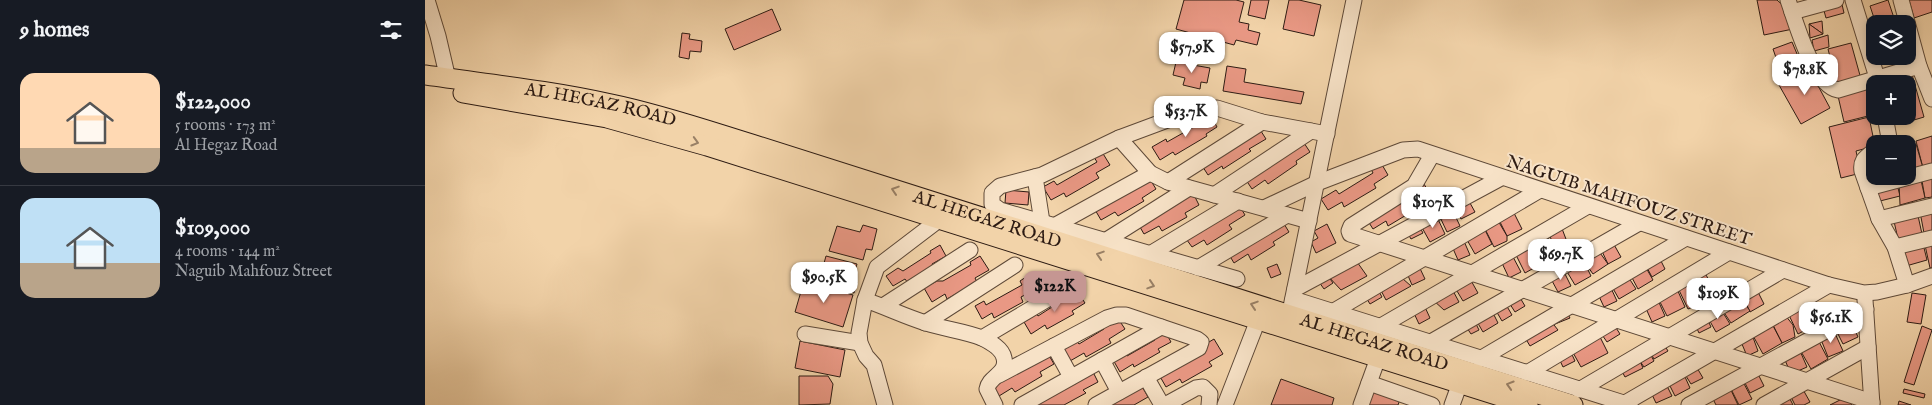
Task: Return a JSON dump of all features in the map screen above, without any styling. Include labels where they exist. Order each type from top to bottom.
[{"type":"main road","name":"AL HEGAZ ROAD","points":[[425,75],[557,93],[613,104],[666,118],[1292,301],[1576,397]]},
{"type":"main road","name":"AL HEGAZ ROAD","points":[[425,88],[535,104],[607,118],[707,146],[1460,383],[1521,404]]},
{"type":"street","points":[[427,0],[448,78]]},
{"type":"street","points":[[1292,301],[1354,0]]},
{"type":"street","points":[[1836,0],[1790,6],[1816,72],[1831,89],[1839,90],[1866,84]]},
{"type":"street","points":[[1853,0],[1876,75]]},
{"type":"street","points":[[1901,0],[1919,66],[1932,99]]},
{"type":"street","points":[[1894,75],[1919,66]]},
{"type":"street","points":[[1237,279],[997,209],[991,200],[992,193],[996,188],[1035,176],[1119,138],[1197,109],[1217,108],[1262,122],[1327,134]]},
{"type":"street","points":[[1168,182],[1262,122]]},
{"type":"street","points":[[1214,195],[1311,131]]},
{"type":"street","points":[[1119,138],[1150,172],[1168,182],[1309,221]]},
{"type":"street","name":"NAGUIB MAHFOUZ STREET","points":[[1264,208],[1317,182],[1403,150],[1418,150],[1783,270],[1864,293],[1887,291],[1932,276]]},
{"type":"street","points":[[1432,155],[1414,186],[1350,228],[1351,235],[1853,396],[1872,404],[1864,293]]},
{"type":"street","points":[[1866,157],[1861,164],[1866,181]]},
{"type":"street","points":[[1868,188],[1932,171]]},
{"type":"street","points":[[1048,224],[1150,172]]},
{"type":"street","points":[[1035,176],[1048,224]]},
{"type":"street","points":[[1292,301],[1378,244],[1501,178]]},
{"type":"street","points":[[1867,185],[1879,219],[1895,247],[1907,285]]},
{"type":"street","points":[[1105,241],[1189,188]]},
{"type":"street","points":[[1334,311],[1540,190]]},
{"type":"street","points":[[1150,254],[1238,202]]},
{"type":"street","points":[[1381,326],[1588,206]]},
{"type":"street","points":[[1879,219],[1932,206]]},
{"type":"street","points":[[1199,268],[1287,215]]},
{"type":"street","points":[[885,405],[874,364],[865,356],[859,343],[865,300],[877,268],[940,219]]},
{"type":"street","points":[[1431,342],[1639,223]]},
{"type":"street","points":[[1480,359],[1686,238]]},
{"type":"street","points":[[1895,247],[1932,238]]},
{"type":"street","points":[[883,306],[970,250]]},
{"type":"street","points":[[1527,373],[1729,252]]},
{"type":"street","points":[[925,323],[1015,265]]},
{"type":"street","points":[[1576,397],[1669,337],[1783,270]]},
{"type":"street","points":[[1292,301],[1334,311],[1527,373],[1576,397],[1627,404],[1829,284]]},
{"type":"street","points":[[982,338],[1068,287]]},
{"type":"street","points":[[865,300],[925,323],[982,338],[1002,353],[1004,367],[999,375]]},
{"type":"street","points":[[1689,405],[1866,309]]},
{"type":"street","points":[[995,405],[988,393],[988,386],[992,380],[1107,318],[1126,315],[1199,339],[1201,345],[1096,405]]},
{"type":"street","points":[[1225,405],[1258,320]]},
{"type":"street","points":[[1023,405],[1161,327]]},
{"type":"street","points":[[805,334],[859,343]]},
{"type":"street","points":[[1054,346],[1071,377]]},
{"type":"street","points":[[1764,405],[1869,347]]},
{"type":"street","points":[[1361,405],[1378,358]]},
{"type":"street","points":[[1101,360],[1119,392]]},
{"type":"street","points":[[1146,377],[1164,405],[1196,388],[1203,387],[1211,394],[1209,405]]},
{"type":"street","points":[[1452,405],[1460,383]]},
{"type":"street","points":[[1369,384],[1432,405]]},
{"type":"street","points":[[1839,405],[1853,396]]},
{"type":"building","points":[[1184,0],[1236,0],[1244,2],[1239,22],[1249,24],[1248,30],[1260,33],[1257,45],[1236,40],[1234,45],[1176,29]]},
{"type":"building","points":[[1251,0],[1269,0],[1265,19],[1248,15]]},
{"type":"building","points":[[1289,0],[1299,0],[1321,5],[1314,36],[1283,29]]},
{"type":"building","points":[[1757,0],[1777,0],[1789,11],[1793,29],[1764,35]]},
{"type":"building","points":[[1821,0],[1841,0],[1844,13],[1826,18]]},
{"type":"building","points":[[1888,0],[1893,15],[1873,15],[1870,6]]},
{"type":"building","points":[[1909,0],[1932,0],[1932,12],[1916,17],[1916,15],[1913,15]]},
{"type":"building","points":[[772,9],[781,30],[734,50],[725,29]]},
{"type":"building","points":[[1822,21],[1823,34],[1809,24]]},
{"type":"building","points":[[1809,24],[1823,34],[1810,38]]},
{"type":"building","points":[[682,33],[690,34],[689,39],[702,41],[701,52],[690,51],[689,59],[679,57]]},
{"type":"building","points":[[1828,35],[1829,47],[1814,51],[1812,40]]},
{"type":"building","points":[[1792,42],[1800,61],[1783,78],[1773,49]]},
{"type":"building","points":[[1851,43],[1861,79],[1837,85],[1828,49]]},
{"type":"building","points":[[1176,62],[1210,68],[1207,83],[1201,82],[1200,89],[1183,85],[1185,78],[1173,75]]},
{"type":"building","points":[[1909,65],[1912,75],[1890,75],[1889,70]]},
{"type":"building","points":[[1227,66],[1246,69],[1244,82],[1304,92],[1301,104],[1223,91]]},
{"type":"building","points":[[1809,69],[1830,108],[1801,124],[1779,85]]},
{"type":"building","points":[[1866,89],[1866,116],[1844,122],[1838,96]]},
{"type":"building","points":[[1916,89],[1924,117],[1916,119]]},
{"type":"building","points":[[1210,114],[1217,127],[1206,134],[1207,136],[1175,155],[1173,152],[1160,160],[1152,147],[1166,139],[1167,142],[1199,124],[1197,121]]},
{"type":"building","points":[[1866,118],[1866,125],[1871,125],[1873,135],[1866,135],[1866,148],[1856,151],[1861,173],[1841,178],[1829,127]]},
{"type":"building","points":[[1259,128],[1266,139],[1249,149],[1251,151],[1223,169],[1222,166],[1208,175],[1201,164]]},
{"type":"building","points":[[1932,136],[1932,165],[1923,168],[1916,141]]},
{"type":"building","points":[[1302,140],[1310,152],[1296,161],[1297,164],[1268,184],[1265,180],[1252,189],[1244,177]]},
{"type":"building","points":[[1916,144],[1923,168],[1916,170]]},
{"type":"building","points":[[1102,152],[1110,165],[1096,173],[1099,178],[1066,197],[1064,193],[1051,200],[1043,187],[1054,181],[1057,185],[1097,162],[1094,157]]},
{"type":"building","points":[[1866,159],[1866,174],[1863,160]]},
{"type":"building","points":[[1381,163],[1388,175],[1374,184],[1376,188],[1344,207],[1342,202],[1328,210],[1321,199],[1336,190],[1339,194],[1373,173],[1371,169]]},
{"type":"building","points":[[1932,173],[1932,197],[1925,198],[1921,175]]},
{"type":"building","points":[[1148,176],[1156,189],[1142,198],[1144,201],[1118,216],[1115,212],[1101,220],[1094,208]]},
{"type":"building","points":[[1920,176],[1925,198],[1900,205],[1899,185],[1916,185],[1916,177]]},
{"type":"building","points":[[1424,184],[1431,196],[1416,204],[1418,208],[1388,226],[1386,221],[1373,229],[1366,218]]},
{"type":"building","points":[[1872,185],[1897,185],[1900,196],[1876,202]]},
{"type":"building","points":[[1006,190],[1029,192],[1028,205],[1005,203]]},
{"type":"building","points":[[1192,191],[1199,205],[1185,213],[1187,217],[1162,231],[1159,226],[1144,234],[1137,222]]},
{"type":"building","points":[[1465,194],[1475,212],[1461,219],[1451,201]]},
{"type":"building","points":[[1915,202],[1922,234],[1898,239],[1891,208]]},
{"type":"building","points":[[1239,205],[1245,215],[1229,225],[1232,229],[1207,245],[1204,240],[1192,247],[1184,236]]},
{"type":"building","points":[[1452,209],[1460,226],[1447,232],[1439,215]]},
{"type":"building","points":[[1932,209],[1932,231],[1924,233],[1920,212]]},
{"type":"building","points":[[1513,211],[1522,229],[1507,236],[1498,218]]},
{"type":"building","points":[[1436,215],[1445,234],[1430,242],[1420,224]]},
{"type":"building","points":[[1281,219],[1289,232],[1273,242],[1275,245],[1251,260],[1248,254],[1234,263],[1228,253]]},
{"type":"building","points":[[1415,219],[1423,233],[1411,239],[1403,225]]},
{"type":"building","points":[[1497,219],[1507,236],[1507,241],[1494,247],[1484,227]]},
{"type":"building","points":[[1327,224],[1336,243],[1316,253],[1311,242],[1318,238],[1314,231]]},
{"type":"building","points":[[863,225],[877,229],[872,250],[866,249],[863,260],[829,251],[837,226],[860,232]]},
{"type":"building","points":[[1561,226],[1569,247],[1556,252],[1548,231]]},
{"type":"building","points":[[1484,228],[1492,244],[1475,254],[1466,238]]},
{"type":"building","points":[[1932,234],[1932,268],[1930,268],[1923,236]]},
{"type":"building","points":[[1547,236],[1556,256],[1542,263],[1533,243]]},
{"type":"building","points":[[1921,236],[1927,260],[1906,266],[1899,241]]},
{"type":"building","points":[[1463,239],[1470,255],[1458,260],[1451,244]]},
{"type":"building","points":[[1612,241],[1621,257],[1608,264],[1600,247]]},
{"type":"building","points":[[940,245],[946,256],[932,264],[934,268],[908,283],[905,279],[893,286],[886,276],[898,268],[903,271]]},
{"type":"building","points":[[1531,245],[1541,264],[1525,273],[1515,253]]},
{"type":"building","points":[[1598,250],[1608,264],[1593,274],[1583,260]]},
{"type":"building","points":[[1512,255],[1521,272],[1509,278],[1501,261]]},
{"type":"building","points":[[826,256],[857,264],[852,281],[857,282],[854,293],[814,283],[817,273],[821,274]]},
{"type":"building","points":[[980,256],[989,270],[975,278],[977,282],[947,299],[945,294],[932,302],[924,288],[937,281],[943,281],[971,265],[970,262]]},
{"type":"building","points":[[1659,257],[1665,269],[1652,277],[1645,264]]},
{"type":"building","points":[[1355,259],[1367,276],[1341,290],[1328,276]]},
{"type":"building","points":[[1416,260],[1425,279],[1412,285],[1404,266]]},
{"type":"building","points":[[1583,260],[1591,276],[1575,285],[1566,270]]},
{"type":"building","points":[[1277,264],[1281,274],[1271,278],[1267,268]]},
{"type":"building","points":[[1645,266],[1653,280],[1638,289],[1630,274]]},
{"type":"building","points":[[1563,270],[1571,286],[1558,292],[1550,277]]},
{"type":"building","points":[[1394,271],[1411,286],[1386,300],[1376,281]]},
{"type":"building","points":[[1704,271],[1714,290],[1703,296],[1692,278]]},
{"type":"building","points":[[1029,275],[1036,289],[1021,297],[1023,302],[994,318],[992,313],[982,319],[975,306],[984,301],[986,305],[1022,285],[1020,281]]},
{"type":"building","points":[[1627,275],[1636,289],[1619,299],[1611,285]]},
{"type":"building","points":[[1328,276],[1333,283],[1324,289],[1319,282]]},
{"type":"building","points":[[1469,277],[1478,293],[1463,301],[1454,286]]},
{"type":"building","points":[[804,281],[853,295],[843,327],[795,312]]},
{"type":"building","points":[[1693,281],[1702,303],[1688,309],[1678,288]]},
{"type":"building","points":[[1610,286],[1617,301],[1604,307],[1597,292]]},
{"type":"building","points":[[1377,288],[1382,297],[1370,304],[1365,296]]},
{"type":"building","points":[[1756,288],[1764,304],[1750,312],[1742,295]]},
{"type":"building","points":[[1452,289],[1459,302],[1444,310],[1433,300]]},
{"type":"building","points":[[1677,289],[1685,307],[1667,316],[1658,298]]},
{"type":"building","points":[[1077,291],[1085,303],[1072,311],[1074,314],[1047,329],[1045,325],[1031,334],[1024,322],[1037,314],[1038,316]]},
{"type":"building","points":[[1912,293],[1926,295],[1921,324],[1907,322]]},
{"type":"building","points":[[1519,296],[1525,306],[1515,312],[1508,301]]},
{"type":"building","points":[[1740,296],[1750,311],[1731,323],[1721,308]]},
{"type":"building","points":[[1657,298],[1665,316],[1652,322],[1644,304]]},
{"type":"building","points":[[1505,303],[1512,315],[1502,321],[1495,309]]},
{"type":"building","points":[[1802,303],[1813,326],[1798,334],[1787,311]]},
{"type":"building","points":[[1424,305],[1430,318],[1419,324],[1413,311]]},
{"type":"building","points":[[1720,308],[1730,324],[1716,332],[1707,316]]},
{"type":"building","points":[[1492,311],[1498,323],[1483,332],[1476,320]]},
{"type":"building","points":[[1566,311],[1570,318],[1555,324],[1553,318]]},
{"type":"building","points":[[1704,312],[1711,327],[1699,333],[1692,318]]},
{"type":"building","points":[[1785,315],[1793,325],[1795,337],[1782,343],[1771,321]]},
{"type":"building","points":[[1117,317],[1125,329],[1109,339],[1111,343],[1086,357],[1084,353],[1070,361],[1062,348],[1076,340],[1079,344],[1104,329],[1102,327]]},
{"type":"building","points":[[1850,319],[1858,337],[1843,344],[1835,328]]},
{"type":"building","points":[[1474,320],[1479,330],[1471,334],[1465,325]]},
{"type":"building","points":[[1550,320],[1558,330],[1530,346],[1524,336]]},
{"type":"building","points":[[1611,320],[1620,334],[1607,342],[1598,329]]},
{"type":"building","points":[[1771,322],[1782,343],[1763,354],[1751,332]]},
{"type":"building","points":[[1922,326],[1932,330],[1914,385],[1904,382]]},
{"type":"building","points":[[1165,331],[1171,342],[1158,349],[1160,352],[1134,367],[1133,364],[1120,372],[1112,358],[1124,351],[1127,356],[1155,340],[1153,338]]},
{"type":"building","points":[[1834,331],[1843,351],[1828,357],[1820,337]]},
{"type":"building","points":[[1751,332],[1758,351],[1747,356],[1739,337]]},
{"type":"building","points":[[1599,335],[1608,353],[1581,367],[1571,349]]},
{"type":"building","points":[[1660,338],[1668,351],[1654,359],[1646,345]]},
{"type":"building","points":[[1817,338],[1828,359],[1811,369],[1799,348]]},
{"type":"building","points":[[1214,339],[1223,354],[1209,362],[1212,366],[1182,383],[1180,379],[1166,387],[1158,373]]},
{"type":"building","points":[[800,341],[845,350],[840,377],[795,368]]},
{"type":"building","points":[[1567,344],[1575,361],[1563,367],[1555,350]]},
{"type":"building","points":[[1797,344],[1807,367],[1791,374],[1781,351]]},
{"type":"building","points":[[1648,350],[1654,361],[1644,367],[1637,357]]},
{"type":"building","points":[[1047,352],[1054,364],[1040,372],[1042,376],[1015,392],[1012,388],[999,396],[992,383]]},
{"type":"building","points":[[1636,352],[1643,368],[1625,377],[1617,362]]},
{"type":"building","points":[[1693,361],[1703,378],[1691,384],[1681,368]]},
{"type":"building","points":[[1091,368],[1098,382],[1083,390],[1086,393],[1064,405],[1039,405],[1037,402]]},
{"type":"building","points":[[1681,368],[1690,388],[1675,396],[1665,376]]},
{"type":"building","points":[[1756,370],[1764,386],[1750,393],[1742,377]]},
{"type":"building","points":[[1661,374],[1672,396],[1656,403],[1646,382]]},
{"type":"building","points":[[799,376],[828,376],[833,384],[830,404],[799,405]]},
{"type":"building","points":[[1741,378],[1752,399],[1739,405],[1729,385]]},
{"type":"building","points":[[1281,379],[1334,398],[1332,405],[1271,405]]},
{"type":"building","points":[[1375,381],[1403,391],[1398,405],[1366,405]]},
{"type":"building","points":[[1140,383],[1148,397],[1134,405],[1110,405]]},
{"type":"building","points":[[1729,386],[1738,405],[1716,405],[1711,395]]},
{"type":"building","points":[[1801,386],[1810,402],[1804,405],[1795,405],[1789,393]]},
{"type":"building","points":[[1904,389],[1925,394],[1924,398],[1903,393]]},
{"type":"building","points":[[1788,395],[1793,405],[1774,405]]},
{"type":"building","points":[[1846,397],[1852,405],[1830,405]]},
{"type":"building","points":[[1899,401],[1911,405],[1898,405]]}]
